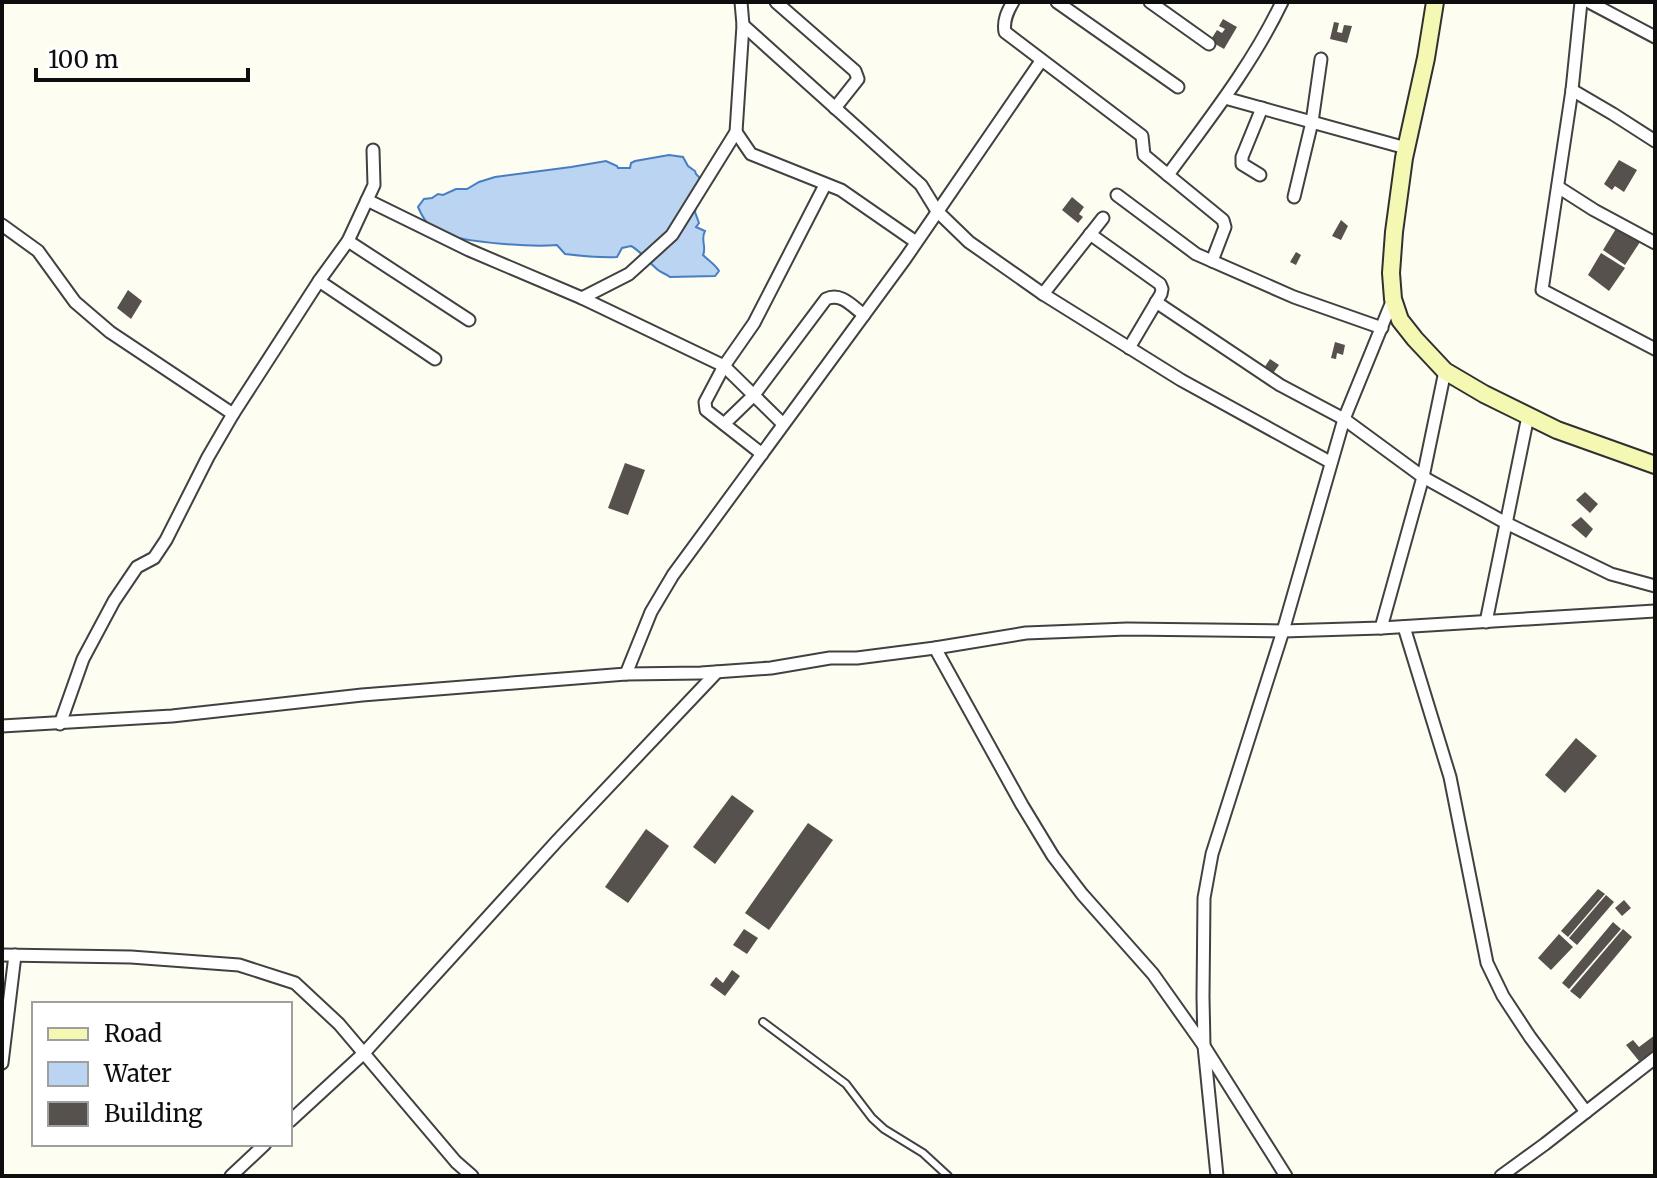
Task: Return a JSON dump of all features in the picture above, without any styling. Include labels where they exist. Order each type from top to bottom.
[{"type":"street","points":[[582,298],[629,274],[672,235],[736,132],[743,25],[741,2]]},
{"type":"street","points":[[776,2],[855,71],[858,79],[835,108]]},
{"type":"street","points":[[1013,2],[1003,25],[1005,32],[1142,136],[1144,155],[1223,220],[1225,227],[1212,261]]},
{"type":"street","points":[[1057,2],[1178,87]]},
{"type":"street","points":[[1150,2],[1209,44]]},
{"type":"street","points":[[1168,175],[1225,98],[1282,2]]},
{"type":"street","points":[[1581,2],[1572,90],[1542,290],[1655,349]]},
{"type":"street","points":[[1589,2],[1655,37]]},
{"type":"street","points":[[1431,3],[1426,58],[1406,148],[1394,232],[1391,273],[1393,299],[1400,320],[1445,371],[1484,394],[1557,430],[1655,465]]},
{"type":"street","points":[[743,25],[921,185],[937,211],[969,242],[1043,294],[1181,380],[1330,462]]},
{"type":"street","points":[[1294,197],[1312,122],[1321,59]]},
{"type":"street","points":[[626,674],[651,612],[673,575],[864,315],[1041,61]]},
{"type":"street","points":[[1572,90],[1655,141]]},
{"type":"street","points":[[1225,98],[1406,148]]},
{"type":"street","points":[[1260,175],[1242,164],[1242,157],[1262,108]]},
{"type":"street","points":[[736,132],[751,154],[841,190],[916,242]]},
{"type":"street","points":[[60,724],[83,659],[114,601],[137,567],[154,558],[166,540],[233,414],[348,241],[374,185],[373,150]]},
{"type":"street","points":[[762,454],[704,406],[724,366],[754,323],[825,185]]},
{"type":"street","points":[[1558,187],[1655,243]]},
{"type":"street","points":[[1117,195],[1196,254],[1294,297],[1382,328]]},
{"type":"street","points":[[367,200],[724,366],[783,424]]},
{"type":"street","points":[[1043,294],[1103,218]]},
{"type":"street","points":[[2,225],[38,251],[75,302],[110,332],[233,414]]},
{"type":"street","points":[[1090,234],[1160,284],[1162,289],[1129,348]]},
{"type":"street","points":[[348,241],[469,320]]},
{"type":"street","points":[[319,281],[435,359]]},
{"type":"street","points":[[724,424],[754,395],[826,299],[839,297],[864,315]]},
{"type":"street","points":[[1217,1176],[1204,1046],[1204,898],[1212,854],[1283,631],[1344,419],[1393,299]]},
{"type":"street","points":[[1156,302],[1280,385],[1344,419],[1423,477],[1506,523],[1611,574],[1655,586]]},
{"type":"street","points":[[1381,628],[1423,477],[1445,371]]},
{"type":"street","points":[[1486,622],[1528,416]]},
{"type":"street","points":[[2,726],[172,716],[362,695],[626,674],[771,668],[830,658],[857,658],[935,648],[1026,633],[1127,629],[1283,631],[1381,628],[1655,611]]},
{"type":"street","points":[[1404,627],[1450,777],[1487,963],[1516,1016],[1586,1112]]},
{"type":"street","points":[[935,648],[1053,856],[1082,894],[1153,974],[1204,1046],[1286,1176]]},
{"type":"street","points":[[292,1119],[364,1053],[557,841],[717,672]]},
{"type":"street","points":[[2,955],[131,957],[239,965],[295,983],[339,1024],[456,1162],[472,1176]]},
{"type":"street","points":[[2,1063],[15,955]]},
{"type":"street","points":[[1501,1176],[1655,1058]]},
{"type":"street","points":[[231,1176],[263,1146]]},
{"type":"lane","points":[[763,1022],[846,1084],[884,1129],[923,1153],[948,1176]]},
{"type":"water","points":[[669,155],[683,157],[699,177],[701,183],[695,212],[699,223],[696,227],[705,231],[703,255],[719,271],[715,276],[670,277],[631,246],[622,248],[617,257],[598,257],[565,254],[557,245],[511,244],[455,237],[432,228],[418,207],[424,199],[456,189],[467,189],[495,177],[606,161],[618,168],[630,168],[635,161]]},
{"type":"building","points":[[1223,19],[1237,27],[1224,49],[1210,41],[1217,30],[1222,33],[1225,29],[1219,26]]},
{"type":"building","points":[[1334,22],[1339,23],[1337,32],[1342,33],[1344,25],[1352,26],[1347,43],[1330,39]]},
{"type":"building","points":[[1619,160],[1637,170],[1624,192],[1615,186],[1612,190],[1604,184]]},
{"type":"building","points":[[1072,197],[1084,207],[1079,214],[1083,217],[1078,223],[1062,210]]},
{"type":"building","points":[[1341,220],[1348,226],[1341,240],[1332,236]]},
{"type":"building","points":[[1617,227],[1640,242],[1625,265],[1603,250]]},
{"type":"building","points":[[1296,252],[1301,255],[1296,265],[1290,262]]},
{"type":"building","points":[[1601,253],[1625,268],[1609,291],[1588,275]]},
{"type":"building","points":[[128,290],[142,301],[131,319],[117,308]]},
{"type":"building","points":[[1335,342],[1345,345],[1343,355],[1337,353],[1336,359],[1331,358]]},
{"type":"building","points":[[1270,359],[1279,365],[1271,376],[1262,371]]},
{"type":"building","points":[[625,463],[645,470],[628,515],[608,508]]},
{"type":"building","points":[[1585,492],[1598,504],[1590,513],[1576,500]]},
{"type":"building","points":[[1581,517],[1593,529],[1586,538],[1571,525]]},
{"type":"building","points":[[1576,738],[1597,756],[1565,793],[1545,775]]},
{"type":"building","points":[[732,795],[754,811],[715,864],[693,847]]},
{"type":"building","points":[[808,823],[833,840],[769,930],[745,913]]},
{"type":"building","points":[[646,829],[669,846],[628,903],[605,887]]},
{"type":"building","points":[[1598,889],[1605,894],[1568,937],[1561,931]]},
{"type":"building","points":[[1606,895],[1614,902],[1577,945],[1569,938]]},
{"type":"building","points":[[1624,900],[1631,908],[1622,916],[1615,908]]},
{"type":"building","points":[[1613,922],[1621,929],[1569,989],[1562,983]]},
{"type":"building","points":[[744,929],[758,938],[747,954],[733,945]]},
{"type":"building","points":[[1623,929],[1632,937],[1580,999],[1570,991]]},
{"type":"building","points":[[1559,934],[1573,947],[1551,970],[1538,958]]},
{"type":"building","points":[[732,970],[740,976],[725,996],[710,985],[716,977],[723,983]]},
{"type":"building","points":[[1655,1035],[1655,1050],[1639,1061],[1626,1045],[1633,1040],[1639,1047]]}]
